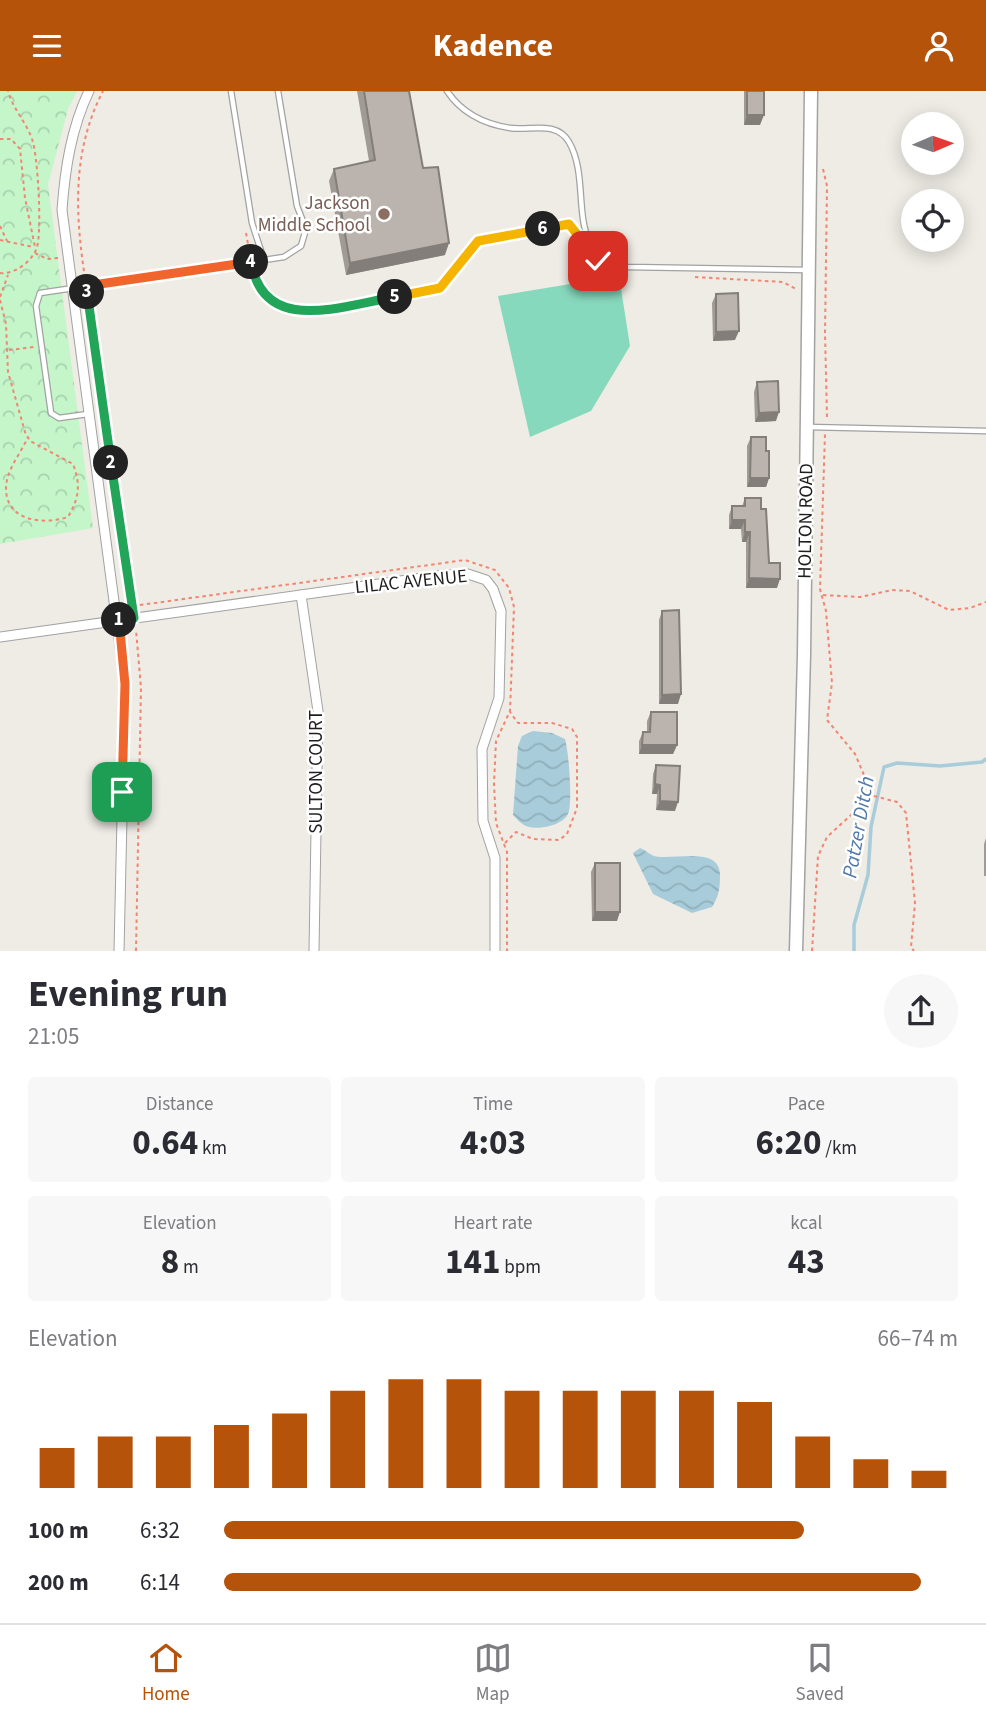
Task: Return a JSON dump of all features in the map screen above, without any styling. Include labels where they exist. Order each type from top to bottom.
[{"type":"street","points":[[89,91],[79,113],[64,179],[62,210],[119,620],[125,684],[120,951]]},
{"type":"street","name":"HOLTON ROAD","points":[[796,951],[811,91]]},
{"type":"street","name":"LILAC AVENUE","points":[[0,637],[468,573],[486,580],[493,589],[500,611],[499,687],[496,710],[484,734],[481,800],[483,821],[495,858],[495,951]]},
{"type":"street","name":"SULTON COURT","points":[[301,595],[318,711],[314,951]]},
{"type":"lane","points":[[231,91],[252,223],[264,260]]},
{"type":"lane","points":[[89,414],[59,418],[51,413],[36,306],[40,293],[284,257],[301,246],[306,229],[297,206],[278,91]]},
{"type":"lane","points":[[447,91],[459,108],[486,121],[510,128],[543,128],[563,134],[570,144],[576,167],[588,241],[596,254],[605,261],[627,267],[809,270]]},
{"type":"lane","points":[[807,428],[986,431]]},
{"type":"path","points":[[0,273],[8,274],[27,263],[36,247],[36,152],[8,91]]},
{"type":"path","points":[[103,91],[86,132],[77,188],[76,214],[133,606],[141,688],[135,951]]},
{"type":"path","points":[[0,139],[11,139],[20,149],[25,198],[36,247]]},
{"type":"path","points":[[822,163],[827,186],[826,427],[820,589],[832,683],[827,720],[855,754],[874,796]]},
{"type":"path","points":[[246,232],[251,262],[261,291],[273,303],[289,310],[305,312],[433,291],[440,288],[478,241],[569,224],[581,239]]},
{"type":"path","points":[[0,226],[8,242]]},
{"type":"path","points":[[0,240],[36,247]]},
{"type":"path","points":[[8,274],[0,299],[9,350],[10,382],[28,437],[73,464],[80,482],[76,502],[68,517],[49,523],[27,520],[12,506],[6,489],[11,470],[28,437]]},
{"type":"path","points":[[689,276],[783,282],[801,293]]},
{"type":"path","points":[[9,350],[42,347]]},
{"type":"path","points":[[133,606],[465,560],[480,563],[495,571],[509,588],[514,607],[510,711],[496,741],[494,785],[494,811],[505,843],[508,876],[507,951]]},
{"type":"path","points":[[822,595],[860,597],[892,590],[910,591],[931,604],[949,610],[970,608],[986,602]]},
{"type":"path","points":[[505,843],[516,832],[533,839],[559,840],[573,823],[578,795],[577,737],[572,729],[552,723],[518,723],[510,711]]},
{"type":"path","points":[[812,951],[818,856],[827,837],[851,815],[860,800],[874,796],[897,801],[905,813],[915,903],[914,951]]},
{"type":"green space","points":[[0,91],[77,91],[68,109],[48,185],[93,528],[0,544]]},
{"type":"green space","points":[[619,276],[630,346],[591,411],[530,437],[498,296]]},
{"type":"water","points":[[533,731],[552,733],[565,739],[570,786],[567,816],[551,826],[537,828],[524,825],[513,815],[518,746],[522,736]]},
{"type":"water","points":[[640,848],[654,856],[694,856],[712,860],[718,866],[720,875],[719,892],[712,907],[692,913],[653,894],[633,853]]},
{"type":"building","points":[[364,91],[409,91],[423,168],[438,167],[449,243],[350,263],[334,169],[375,160]]},
{"type":"building","points":[[747,91],[764,91],[764,115],[747,115]]},
{"type":"building","points":[[738,293],[739,331],[716,332],[716,294]]},
{"type":"building","points":[[778,381],[779,412],[759,413],[757,382]]},
{"type":"building","points":[[751,437],[766,437],[769,478],[750,478]]},
{"type":"building","points":[[745,498],[761,498],[761,509],[766,509],[769,563],[780,563],[780,579],[749,578],[750,532],[745,532],[745,520],[732,520],[732,506],[745,506]]},
{"type":"building","points":[[679,610],[681,694],[662,695],[662,611]]},
{"type":"building","points":[[651,712],[677,712],[677,745],[642,745],[643,732],[650,732]]},
{"type":"building","points":[[656,765],[680,766],[678,802],[660,801],[660,785],[655,784]]},
{"type":"building","points":[[595,863],[620,863],[620,912],[595,912]]},
{"type":"waterway","name":"Patzer Ditch","points":[[854,951],[854,925],[868,875],[871,827],[884,767],[897,763],[940,766],[982,762],[986,759]]},
{"type":"place","name":"Jackson Middle School","points":[[384,214]]},
{"type":"route","points":[[122,792],[125,684],[119,620],[134,618],[86,286],[251,262],[261,291],[273,303],[289,310],[305,312],[433,291],[440,288],[478,241],[569,224],[598,261]]}]
